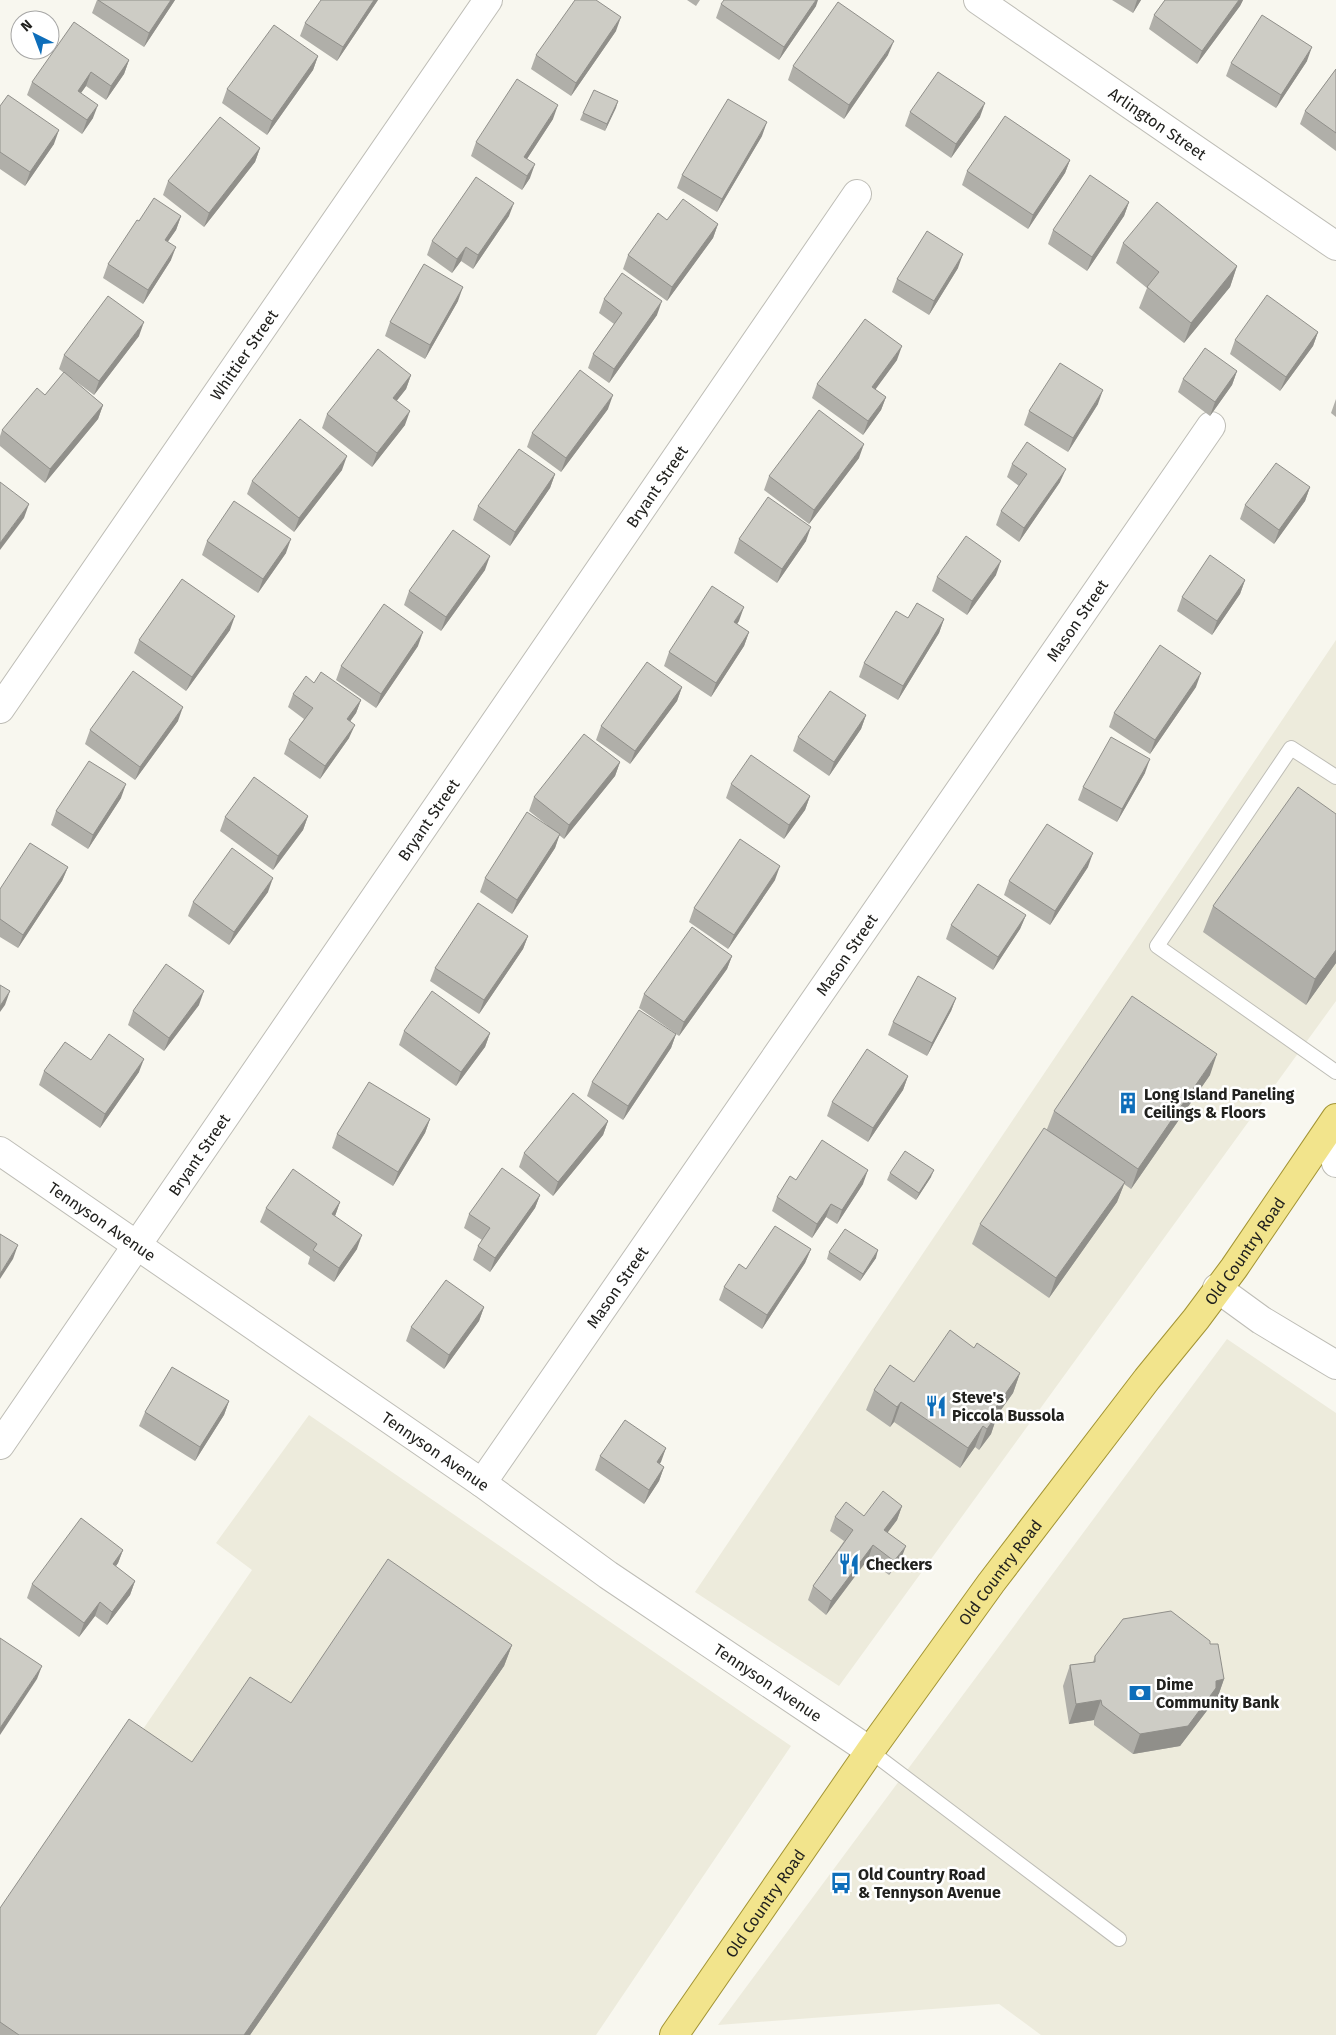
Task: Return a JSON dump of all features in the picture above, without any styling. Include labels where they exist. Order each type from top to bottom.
[{"type":"main road","name":"Old Country Road","points":[[674,2035],[870,1751],[998,1573],[1234,1268],[1333,1123]]},
{"type":"street","name":"Whittier Street","points":[[0,709],[488,0]]},
{"type":"street","name":"Arlington Street","points":[[978,0],[1336,246]]},
{"type":"street","name":"Bryant Street","points":[[0,1445],[857,194]]},
{"type":"street","name":"Mason Street","points":[[482,1483],[1211,426]]},
{"type":"street","points":[[1333,1123],[1336,1163]]},
{"type":"street","name":"Tennyson Avenue","points":[[0,1151],[482,1483],[608,1575],[870,1751]]},
{"type":"street","points":[[1218,1288],[1261,1320],[1336,1366]]},
{"type":"lane","points":[[1336,777],[1291,748],[1157,946],[1336,1072]]},
{"type":"lane","points":[[870,1751],[1119,1939]]},
{"type":"shaded area","points":[[1336,640],[1336,1001],[839,1686],[695,1592]]},
{"type":"shaded area","points":[[1227,1339],[1336,1413],[1336,2035],[1041,2035],[999,2004],[718,2025]]},
{"type":"shaded area","points":[[309,1415],[791,1746],[596,2035],[0,2035],[0,1938],[252,1570],[216,1543]]},
{"type":"building","points":[[98,0],[171,0],[149,33]]},
{"type":"building","points":[[321,0],[374,0],[343,47],[305,23]]},
{"type":"building","points":[[575,0],[596,0],[621,17],[576,83],[536,55]]},
{"type":"building","points":[[724,0],[816,0],[784,47],[721,4]]},
{"type":"building","points":[[1165,0],[1239,0],[1202,51],[1154,15]]},
{"type":"building","points":[[838,2],[894,41],[849,105],[793,66]]},
{"type":"building","points":[[1262,15],[1312,47],[1281,95],[1231,63]]},
{"type":"building","points":[[74,22],[129,60],[111,86],[91,72],[78,91],[98,105],[87,120],[32,82],[47,60],[60,60],[60,42]]},
{"type":"building","points":[[274,25],[318,56],[272,121],[227,89]]},
{"type":"building","points":[[1336,69],[1336,133],[1305,111]]},
{"type":"building","points":[[938,72],[985,103],[956,144],[910,112]]},
{"type":"building","points":[[517,79],[558,105],[524,157],[535,164],[527,176],[476,142]]},
{"type":"building","points":[[594,90],[618,101],[607,124],[583,113]]},
{"type":"building","points":[[8,95],[59,130],[30,172],[0,152],[0,106]]},
{"type":"building","points":[[728,99],[767,122],[722,199],[682,175]]},
{"type":"building","points":[[1005,116],[1070,160],[1033,215],[967,171]]},
{"type":"building","points":[[220,117],[260,148],[209,213],[168,181]]},
{"type":"building","points":[[1090,175],[1129,202],[1092,257],[1053,230]]},
{"type":"building","points":[[476,177],[514,203],[478,255],[466,247],[457,259],[432,241]]},
{"type":"building","points":[[154,198],[181,216],[165,240],[176,247],[148,290],[108,264]]},
{"type":"building","points":[[683,199],[718,224],[672,287],[628,255],[658,213],[667,220]]},
{"type":"building","points":[[1157,202],[1237,266],[1191,323],[1147,287],[1159,272],[1123,243]]},
{"type":"building","points":[[927,231],[963,254],[934,301],[897,279]]},
{"type":"building","points":[[424,264],[463,287],[430,345],[390,322]]},
{"type":"building","points":[[622,273],[662,301],[614,369],[593,354],[622,313],[604,299]]},
{"type":"building","points":[[1267,295],[1318,332],[1286,377],[1235,340]]},
{"type":"building","points":[[108,296],[144,322],[99,381],[64,355]]},
{"type":"building","points":[[865,319],[902,346],[872,387],[886,397],[868,421],[817,384]]},
{"type":"building","points":[[1205,348],[1237,371],[1215,402],[1183,379]]},
{"type":"building","points":[[378,349],[411,375],[393,398],[410,411],[377,453],[327,414]]},
{"type":"building","points":[[1060,363],[1103,390],[1073,438],[1029,411]]},
{"type":"building","points":[[580,370],[613,395],[566,458],[532,433]]},
{"type":"building","points":[[64,372],[103,405],[50,469],[2,430],[37,388],[45,395]]},
{"type":"building","points":[[819,410],[864,444],[814,510],[769,476]]},
{"type":"building","points":[[300,419],[347,456],[299,518],[252,481]]},
{"type":"building","points":[[1027,442],[1066,469],[1024,528],[1001,511],[1027,474],[1012,464]]},
{"type":"building","points":[[519,449],[555,474],[515,532],[478,506]]},
{"type":"building","points":[[1276,463],[1310,487],[1279,530],[1245,505]]},
{"type":"building","points":[[0,482],[29,504],[0,543]]},
{"type":"building","points":[[768,497],[811,527],[782,569],[739,539]]},
{"type":"building","points":[[234,501],[291,539],[263,579],[207,541]]},
{"type":"building","points":[[453,530],[490,556],[446,617],[409,591]]},
{"type":"building","points":[[966,536],[1001,561],[972,601],[937,577]]},
{"type":"building","points":[[1210,555],[1245,580],[1217,621],[1182,597]]},
{"type":"building","points":[[182,579],[235,616],[192,677],[139,640]]},
{"type":"building","points":[[712,586],[744,607],[734,622],[749,632],[716,683],[669,652]]},
{"type":"building","points":[[917,603],[944,619],[903,686],[864,663],[896,611],[908,618]]},
{"type":"building","points":[[384,604],[423,632],[381,694],[341,666]]},
{"type":"building","points":[[1160,645],[1201,673],[1155,740],[1114,713]]},
{"type":"building","points":[[647,662],[682,687],[635,751],[601,726]]},
{"type":"building","points":[[133,671],[183,707],[140,767],[90,730]]},
{"type":"building","points":[[321,672],[361,700],[347,719],[355,725],[325,766],[289,740],[313,708],[293,694],[306,676],[314,683]]},
{"type":"building","points":[[830,691],[866,715],[834,762],[798,737]]},
{"type":"building","points":[[584,734],[620,762],[569,825],[534,797]]},
{"type":"building","points":[[1111,737],[1150,759],[1122,809],[1083,787]]},
{"type":"building","points":[[751,755],[810,796],[789,825],[731,784]]},
{"type":"building","points":[[89,761],[126,784],[93,835],[56,811]]},
{"type":"building","points":[[254,777],[308,816],[278,856],[225,817]]},
{"type":"building","points":[[1298,787],[1336,814],[1336,950],[1315,979],[1213,906]]},
{"type":"building","points":[[527,812],[560,834],[517,900],[485,878]]},
{"type":"building","points":[[1047,824],[1093,853],[1055,911],[1009,881]]},
{"type":"building","points":[[740,839],[780,866],[734,935],[694,908]]},
{"type":"building","points":[[30,843],[68,867],[23,935],[0,919],[0,889]]},
{"type":"building","points":[[232,848],[273,878],[234,932],[193,902]]},
{"type":"building","points":[[978,884],[1026,915],[998,957],[951,925]]},
{"type":"building","points":[[478,903],[528,936],[484,1000],[435,968]]},
{"type":"building","points":[[692,927],[732,956],[684,1022],[644,994]]},
{"type":"building","points":[[166,964],[204,991],[169,1038],[133,1011]]},
{"type":"building","points":[[918,976],[956,998],[932,1043],[893,1022]]},
{"type":"building","points":[[0,985],[10,991],[0,1006]]},
{"type":"building","points":[[432,991],[490,1033],[461,1072],[404,1031]]},
{"type":"building","name":"Long Island Paneling Ceilings & Floors","points":[[1132,996],[1217,1054],[1138,1169],[1054,1111]]},
{"type":"building","points":[[639,1010],[676,1034],[628,1106],[592,1082]]},
{"type":"building","points":[[109,1034],[144,1059],[105,1114],[44,1071],[65,1042],[91,1060]]},
{"type":"building","points":[[867,1049],[908,1076],[873,1128],[832,1102]]},
{"type":"building","points":[[369,1082],[430,1119],[398,1172],[337,1134]]},
{"type":"building","points":[[573,1093],[608,1121],[558,1182],[524,1153]]},
{"type":"building","points":[[1044,1128],[1125,1182],[1056,1278],[980,1224]]},
{"type":"building","points":[[822,1140],[868,1170],[842,1210],[831,1204],[817,1224],[777,1197],[790,1176],[796,1180]]},
{"type":"building","points":[[905,1151],[934,1170],[919,1193],[890,1173]]},
{"type":"building","points":[[502,1168],[540,1195],[495,1258],[478,1246],[490,1228],[469,1214]]},
{"type":"building","points":[[293,1169],[340,1202],[332,1214],[362,1235],[339,1268],[313,1250],[317,1244],[266,1208]]},
{"type":"building","points":[[775,1226],[811,1249],[767,1315],[724,1287],[739,1264],[746,1269]]},
{"type":"building","points":[[845,1229],[878,1250],[863,1274],[829,1252]]},
{"type":"building","points":[[0,1234],[18,1245],[0,1274]]},
{"type":"building","points":[[446,1280],[484,1307],[449,1355],[411,1327]]},
{"type":"building","name":"Steve's Piccola Bussola","points":[[950,1330],[974,1348],[977,1343],[1020,1373],[994,1410],[998,1413],[987,1429],[983,1426],[968,1448],[901,1402],[897,1407],[874,1390],[890,1365],[914,1382]]},
{"type":"building","points":[[172,1367],[229,1401],[200,1447],[145,1412]]},
{"type":"building","points":[[625,1420],[666,1448],[657,1462],[664,1467],[649,1490],[600,1456]]},
{"type":"building","name":"Checkers","points":[[883,1491],[902,1506],[884,1530],[906,1546],[894,1561],[873,1545],[831,1601],[813,1586],[853,1530],[835,1517],[846,1502],[864,1516]]},
{"type":"building","points":[[81,1518],[123,1550],[113,1564],[135,1581],[112,1612],[100,1602],[84,1623],[32,1584]]},
{"type":"building","points":[[388,1559],[512,1645],[244,2035],[19,2035],[0,2022],[0,1908],[129,1719],[192,1762],[250,1677],[291,1703]]},
{"type":"building","name":"Dime Community Bank","points":[[1171,1611],[1210,1641],[1210,1644],[1218,1644],[1224,1679],[1216,1681],[1216,1688],[1188,1726],[1140,1734],[1102,1705],[1101,1700],[1076,1704],[1070,1665],[1095,1662],[1095,1656],[1123,1619]]},
{"type":"building","points":[[0,1638],[42,1666],[0,1728]]},
{"type":"place","name":"Long Island Paneling Ceilings & Floors","points":[[1128,1103]]},
{"type":"place","name":"Steve's Piccola Bussola","points":[[936,1406]]},
{"type":"place","name":"Checkers","points":[[849,1564]]},
{"type":"place","name":"Dime Community Bank","points":[[1140,1693]]},
{"type":"place","name":"Old Country Road & Tennyson Avenue","points":[[841,1883]]}]
